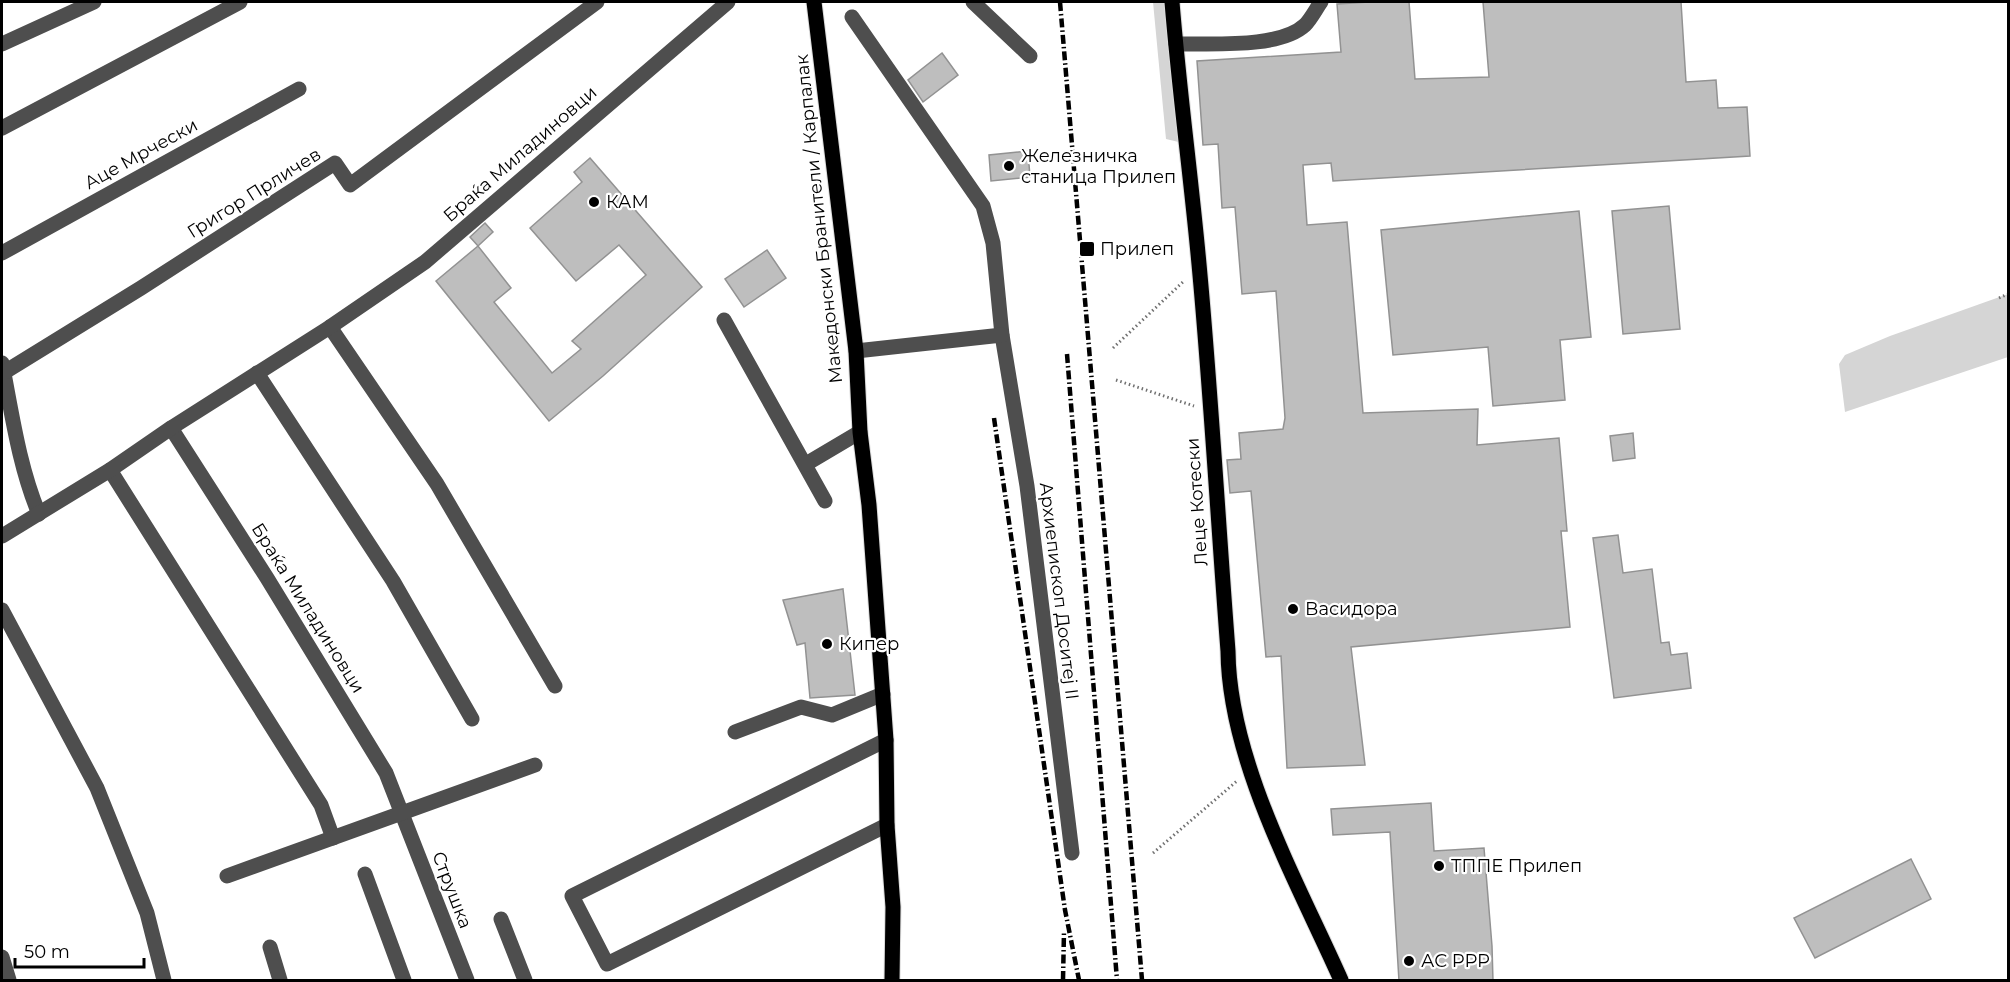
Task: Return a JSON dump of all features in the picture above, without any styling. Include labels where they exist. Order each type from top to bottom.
[{"type":"main road","name":"Македонски Бранители / Карпалак","points":[[814,2],[856,351],[860,432],[869,505],[886,740],[887,825],[893,907],[892,981]]},
{"type":"main road","name":"Леце Котески","points":[[1172,2],[1199,266],[1228,674],[1236,717],[1250,770],[1281,849],[1341,981]]},
{"type":"street","points":[[2,44],[93,2]]},
{"type":"street","points":[[2,128],[240,2]]},
{"type":"street","name":"Григор Прличев","points":[[2,368],[141,288],[334,163],[350,185],[597,2]]},
{"type":"street","name":"Браќа Миладиновци","points":[[2,536],[110,470],[171,428],[330,327],[425,262],[728,2]]},
{"type":"street","points":[[973,2],[1030,56]]},
{"type":"street","points":[[1176,44],[1268,42],[1295,32],[1306,24],[1321,2]]},
{"type":"street","name":"Архиепископ Доситеј II","points":[[852,16],[983,206],[993,243],[1002,335],[1027,486],[1072,853]]},
{"type":"street","name":"Аце Мрчески","points":[[2,253],[299,89]]},
{"type":"street","points":[[724,320],[825,501]]},
{"type":"street","points":[[330,327],[436,484],[555,686]]},
{"type":"street","points":[[856,351],[1002,335]]},
{"type":"street","points":[[2,368],[18,448],[30,493],[39,514]]},
{"type":"street","points":[[256,373],[393,581],[472,719]]},
{"type":"street","name":"Браќа Миладиновци","points":[[171,428],[267,578],[386,773],[401,814]]},
{"type":"street","points":[[806,465],[860,432]]},
{"type":"street","points":[[110,470],[321,804],[333,838]]},
{"type":"street","points":[[2,610],[97,788],[147,913],[164,981]]},
{"type":"street","points":[[735,732],[801,707],[832,715],[883,694]]},
{"type":"street","points":[[886,740],[572,896],[608,964],[887,825]]},
{"type":"street","points":[[227,876],[535,765]]},
{"type":"street","name":"Струшка","points":[[401,814],[467,981]]},
{"type":"street","points":[[365,874],[404,981]]},
{"type":"street","name":"Струшка","points":[[501,919],[525,981]]},
{"type":"street","points":[[270,947],[280,981]]},
{"type":"street","points":[[2,957],[9,981]]},
{"type":"path","points":[[1113,348],[1199,266]]},
{"type":"path","points":[[1999,298],[2008,294]]},
{"type":"path","points":[[1116,380],[1210,411]]},
{"type":"path","points":[[1154,853],[1250,770]]},
{"type":"shaded area","points":[[1153,2],[1172,2],[1187,144],[1166,139]]},
{"type":"shaded area","points":[[2008,294],[2008,357],[1845,412],[1839,364],[1845,355],[1890,336]]},
{"type":"building","points":[[1409,2],[1415,79],[1489,77],[1483,2],[1681,2],[1686,82],[1716,80],[1718,108],[1747,107],[1750,156],[1333,181],[1331,163],[1303,165],[1307,225],[1347,222],[1363,413],[1478,409],[1477,445],[1559,438],[1567,531],[1561,531],[1570,627],[1351,647],[1365,765],[1287,768],[1281,656],[1266,657],[1251,491],[1230,493],[1227,460],[1241,459],[1239,433],[1283,429],[1285,418],[1276,291],[1242,294],[1235,207],[1222,208],[1218,144],[1203,145],[1197,61],[1341,52],[1337,4]]},
{"type":"building","points":[[942,53],[958,75],[923,102],[908,80]]},
{"type":"building","name":"Железничка станица Прилеп","points":[[1028,151],[1030,177],[991,181],[989,155]]},
{"type":"building","points":[[590,158],[702,287],[549,421],[436,281],[478,246],[511,288],[494,302],[552,373],[581,349],[572,341],[646,275],[619,245],[576,281],[530,228],[582,182],[574,172]]},
{"type":"building","points":[[1669,206],[1680,329],[1623,334],[1612,211]]},
{"type":"building","points":[[1579,211],[1591,337],[1560,340],[1565,400],[1493,406],[1488,347],[1393,355],[1381,230]]},
{"type":"building","points":[[485,223],[493,232],[478,246],[470,237]]},
{"type":"building","points":[[767,250],[786,278],[744,307],[725,279]]},
{"type":"building","points":[[1633,433],[1635,458],[1613,461],[1610,436]]},
{"type":"building","points":[[1618,535],[1623,573],[1652,569],[1661,643],[1669,642],[1671,655],[1687,653],[1691,688],[1614,698],[1593,538]]},
{"type":"building","name":"Кипер","points":[[843,589],[855,695],[810,698],[805,643],[797,645],[783,600]]},
{"type":"building","name":"ТППЕ Прилеп","points":[[1431,803],[1434,851],[1484,848],[1493,981],[1399,981],[1390,832],[1333,835],[1331,809]]},
{"type":"building","points":[[1911,859],[1931,899],[1815,958],[1794,918]]},
{"type":"railway","points":[[1060,2],[1142,980]]},
{"type":"railway","points":[[1067,354],[1117,980]]},
{"type":"railway","points":[[994,418],[1065,910],[1079,980]]},
{"type":"railway","points":[[1063,980],[1064,931]]},
{"type":"place","name":"Железничка станица Прилеп","points":[[1009,166]]},
{"type":"place","name":"КАМ","points":[[594,202]]},
{"type":"place","name":"Прилеп","points":[[1087,249]]},
{"type":"place","name":"Васидора","points":[[1293,609]]},
{"type":"place","name":"Кипер","points":[[827,644]]},
{"type":"place","name":"ТППЕ Прилеп","points":[[1439,866]]},
{"type":"place","name":"АС РРР","points":[[1409,961]]}]
